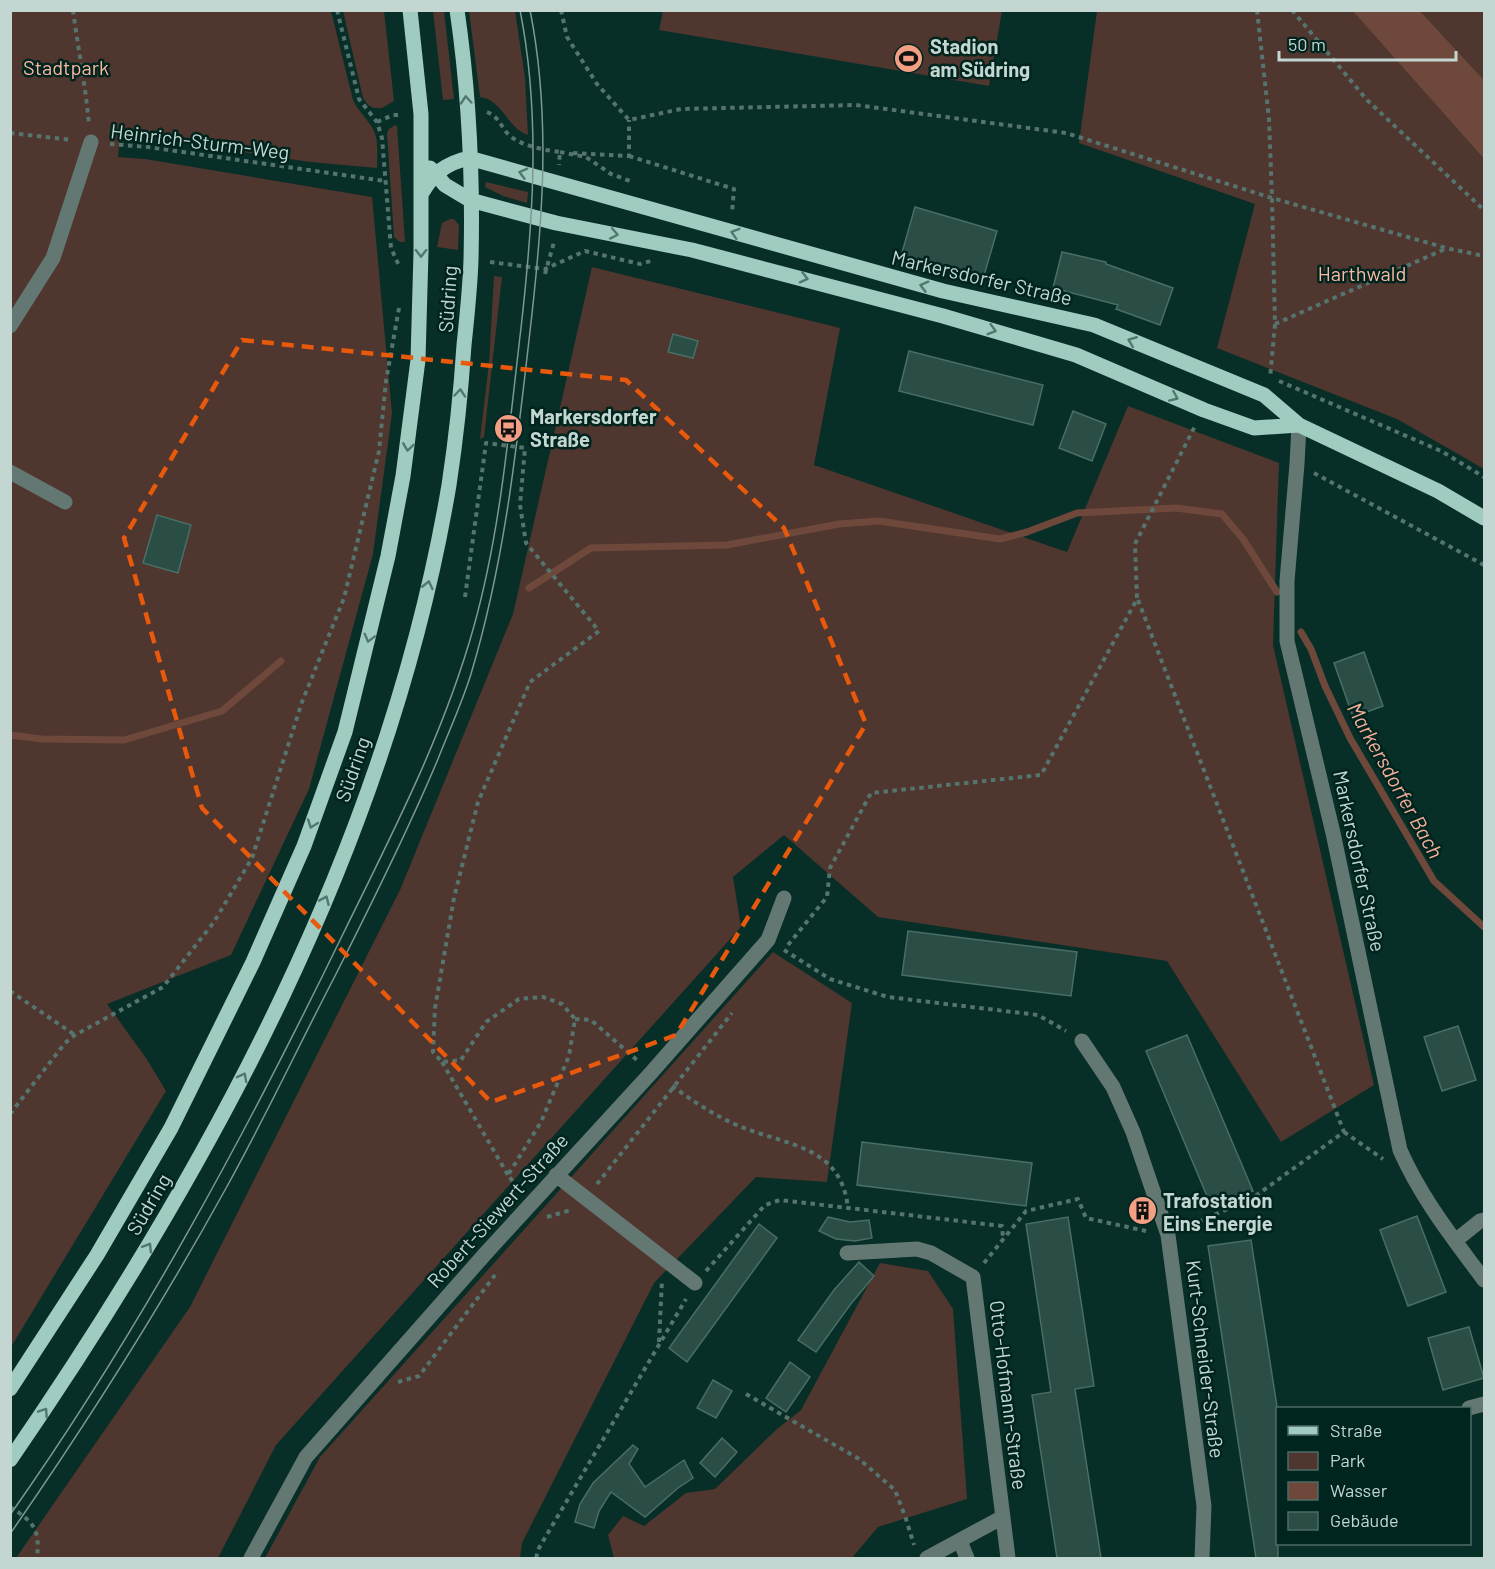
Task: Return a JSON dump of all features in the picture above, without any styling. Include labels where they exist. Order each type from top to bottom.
[{"type":"main road","name":"Südring","points":[[10,1389],[97,1255],[171,1128],[258,951],[304,846],[342,742],[383,578],[403,476],[418,360],[421,252],[420,95],[410,10]]},
{"type":"main road","name":"Südring","points":[[10,1460],[69,1375],[154,1236],[202,1153],[275,1011],[339,869],[401,687],[434,556],[459,416],[471,259],[469,158],[457,10]]},
{"type":"main road","points":[[421,152],[435,174],[455,193],[470,200],[556,223],[692,250],[943,315],[1076,355],[1204,410],[1254,428],[1299,425],[1438,490],[1485,518]]},
{"type":"main road","points":[[421,194],[435,174],[451,164],[469,158]]},
{"type":"main road","name":"Markersdorfer Straße","points":[[469,158],[943,291],[1094,325],[1264,394],[1299,425]]},
{"type":"street","points":[[10,326],[53,258],[91,142]]},
{"type":"street","name":"Markersdorfer Straße","points":[[1299,425],[1287,581],[1287,641],[1333,833],[1400,1150],[1412,1177],[1455,1241],[1485,1280]]},
{"type":"street","points":[[10,472],[65,502]]},
{"type":"street","name":"Robert-Siewert-Straße","points":[[251,1558],[306,1457],[530,1203],[652,1071],[768,940],[784,898]]},
{"type":"street","name":"Kurt-Schneider-Straße","points":[[1082,1041],[1113,1087],[1133,1132],[1168,1235],[1204,1506],[1202,1558]]},
{"type":"street","points":[[556,1175],[695,1283]]},
{"type":"street","points":[[1455,1241],[1480,1221],[1485,1220]]},
{"type":"street","points":[[847,1253],[917,1249],[931,1253],[973,1277]]},
{"type":"street","name":"Otto-Hofmann-Straße","points":[[973,1277],[1008,1558]]},
{"type":"street","name":"Otto-Hofmann-Straße","points":[[927,1558],[1003,1517]]},
{"type":"street","points":[[960,1540],[966,1558]]},
{"type":"path","points":[[73,10],[78,56],[87,98],[91,142]]},
{"type":"path","points":[[337,10],[359,99],[377,122],[382,138],[392,248],[401,269]]},
{"type":"path","points":[[561,10],[567,37],[597,84],[629,120],[629,156]]},
{"type":"path","points":[[1257,10],[1269,119],[1275,324],[1270,377],[1264,394]]},
{"type":"path","points":[[1292,10],[1366,100],[1485,210]]},
{"type":"path","points":[[629,120],[681,109],[856,105],[1066,133],[1272,198],[1446,248],[1485,256]]},
{"type":"path","name":"Heinrich-Sturm-Weg","points":[[10,133],[148,147],[385,181]]},
{"type":"path","points":[[644,206],[638,184],[611,174],[586,158],[560,152],[629,156],[734,189],[731,232]]},
{"type":"path","points":[[392,248],[421,252]]},
{"type":"path","points":[[1275,324],[1446,248]]},
{"type":"path","points":[[471,259],[545,271],[585,251],[640,264],[661,258]]},
{"type":"path","points":[[519,274],[520,266]]},
{"type":"path","points":[[10,1114],[65,1043],[75,1035],[163,987],[214,922],[252,858],[302,702],[344,598],[379,451],[386,381],[400,300]]},
{"type":"path","points":[[1270,377],[1441,451],[1485,477]]},
{"type":"path","points":[[1204,410],[1135,544],[1137,599],[1344,1132],[1386,1162]]},
{"type":"path","points":[[465,597],[486,442],[525,448],[520,505],[526,543],[599,630],[530,682],[478,802],[454,898],[435,1008],[433,1052],[442,1062],[508,1175],[530,1203],[537,1220],[579,1208],[734,1011]]},
{"type":"path","points":[[1297,464],[1485,565]]},
{"type":"path","points":[[776,958],[827,897],[830,868],[871,793],[1041,775],[1137,599]]},
{"type":"path","points":[[768,940],[830,979],[888,997],[1038,1015],[1082,1041]]},
{"type":"path","points":[[10,991],[75,1035]]},
{"type":"path","points":[[442,1062],[460,1060],[486,1022],[519,999],[543,997],[562,1004],[575,1019],[591,1020],[652,1071]]},
{"type":"path","points":[[508,1175],[541,1122],[568,1056],[575,1019]]},
{"type":"path","points":[[673,1087],[728,1120],[810,1150],[823,1157],[842,1181],[847,1192],[848,1208]]},
{"type":"path","points":[[973,1277],[1026,1211],[1078,1198],[1086,1218],[1168,1235],[1254,1197],[1344,1132]]},
{"type":"path","points":[[536,1558],[538,1548],[695,1283],[765,1205],[780,1200],[1002,1226],[1003,1239]]},
{"type":"path","points":[[388,1384],[418,1376],[495,1275]]},
{"type":"path","points":[[746,1395],[859,1459],[895,1490],[914,1549]]},
{"type":"path","points":[[10,1507],[29,1520],[36,1528],[37,1558]]},
{"type":"highlighted area","points":[[242,340],[626,380],[784,528],[866,724],[676,1035],[491,1102],[202,808],[124,538]]},
{"type":"green space","name":"Stadion am Südring","points":[[663,10],[1002,11],[989,86],[659,30]]},
{"type":"green space","name":"Stadtpark","points":[[11,11],[331,11],[353,100],[375,133],[377,168],[310,162],[120,134],[118,157],[145,159],[372,197],[392,413],[373,554],[309,789],[231,955],[107,1004],[146,1058],[166,1091],[11,1347]]},
{"type":"green space","points":[[343,11],[384,11],[394,101],[382,108],[368,105],[363,98]]},
{"type":"green space","points":[[433,11],[444,11],[454,99],[443,100]]},
{"type":"green space","points":[[469,11],[515,11],[525,78],[528,135],[515,127],[494,103],[480,97]]},
{"type":"green space","name":"Harthwald","points":[[1097,11],[1354,11],[1484,159],[1484,469],[1397,419],[1217,348],[1255,204],[1079,143]]},
{"type":"green space","points":[[1420,11],[1484,11],[1484,80]]},
{"type":"green space","points":[[395,125],[397,126],[405,242],[400,242],[394,237],[387,133]]},
{"type":"green space","points":[[486,182],[528,192],[527,203],[503,196],[485,187]]},
{"type":"green space","points":[[454,219],[459,225],[458,250],[437,247],[442,223]]},
{"type":"green space","points":[[592,267],[840,328],[814,465],[1067,552],[1128,406],[1279,463],[1273,645],[1374,1085],[1281,1142],[1167,961],[878,917],[784,835],[733,877],[741,927],[276,1445],[218,1558],[16,1558],[190,1307],[400,890],[513,614]]},
{"type":"green space","points":[[494,276],[502,277],[484,437],[480,439],[489,363]]},
{"type":"green space","points":[[773,952],[852,1003],[827,1182],[756,1177],[654,1283],[522,1543],[520,1558],[265,1558],[320,1457]]},
{"type":"green space","points":[[880,1263],[928,1271],[953,1309],[967,1499],[878,1527],[852,1558],[614,1558],[608,1535],[623,1516],[644,1526],[686,1493],[715,1489],[777,1429],[801,1410]]},
{"type":"water","points":[[1353,11],[1420,11],[1484,80],[1484,159]]},
{"type":"building","points":[[915,207],[997,231],[983,279],[901,256]]},
{"type":"building","points":[[1062,252],[1106,262],[1106,264],[1173,288],[1160,325],[1116,309],[1118,305],[1053,288]]},
{"type":"building","points":[[673,334],[698,341],[693,358],[668,352]]},
{"type":"building","points":[[909,351],[1043,385],[1033,425],[899,391]]},
{"type":"building","points":[[1073,411],[1106,424],[1092,461],[1059,448]]},
{"type":"building","points":[[157,515],[191,525],[178,573],[143,563]]},
{"type":"building","points":[[1364,652],[1383,706],[1353,717],[1334,663]]},
{"type":"building","points":[[908,931],[1077,952],[1071,996],[902,975]]},
{"type":"building","points":[[1458,1026],[1476,1080],[1442,1091],[1424,1037]]},
{"type":"building","points":[[1187,1035],[1253,1191],[1212,1208],[1146,1051]]},
{"type":"building","points":[[862,1142],[1032,1163],[1026,1206],[857,1185]]},
{"type":"building","points":[[1417,1216],[1446,1292],[1408,1306],[1380,1230]]},
{"type":"building","points":[[828,1217],[850,1222],[869,1220],[872,1238],[855,1241],[836,1239],[819,1231]]},
{"type":"building","points":[[1068,1217],[1094,1386],[1075,1389],[1101,1558],[1057,1558],[1032,1395],[1051,1392],[1026,1224]]},
{"type":"building","points":[[759,1224],[777,1238],[687,1362],[669,1348]]},
{"type":"building","points":[[1251,1240],[1277,1407],[1276,1545],[1278,1545],[1278,1558],[1256,1558],[1208,1246]]},
{"type":"building","points":[[859,1262],[874,1276],[816,1352],[798,1340],[834,1290]]},
{"type":"building","points":[[1469,1327],[1484,1378],[1443,1390],[1428,1338]]},
{"type":"building","points":[[790,1362],[810,1377],[786,1412],[766,1398]]},
{"type":"building","points":[[713,1380],[732,1391],[716,1418],[697,1408]]},
{"type":"building","points":[[722,1438],[737,1452],[715,1477],[700,1463]]},
{"type":"building","points":[[633,1445],[638,1449],[629,1464],[645,1487],[684,1460],[693,1478],[645,1517],[611,1492],[599,1511],[594,1528],[575,1522],[580,1504],[593,1483]]},
{"type":"waterway","name":"Markersdorfer Bach","points":[[529,588],[591,548],[727,545],[839,524],[879,521],[1000,539],[1027,532],[1077,513],[1176,508],[1222,514],[1243,539],[1277,592]]},
{"type":"waterway","name":"Markersdorfer Bach","points":[[1301,632],[1311,649],[1325,686],[1350,738],[1434,881],[1484,927]]},
{"type":"waterway","name":"Markersdorfer Bach","points":[[10,735],[42,739],[124,740],[222,711],[281,661]]},
{"type":"tram line","points":[[10,1515],[103,1375],[229,1158],[306,1009],[416,783],[462,666],[483,589],[498,515],[529,248],[533,129],[527,50],[520,10]]},
{"type":"tram line","points":[[10,1534],[122,1365],[175,1278],[239,1164],[388,869],[426,787],[467,685],[492,591],[508,508],[538,258],[543,134],[537,52],[530,10]]},
{"type":"place","name":"Stadion am Südring","points":[[909,58]]},
{"type":"place","name":"Markersdorfer Straße","points":[[509,428]]},
{"type":"place","name":"Trafostation Eins Energie","points":[[1142,1211]]}]
